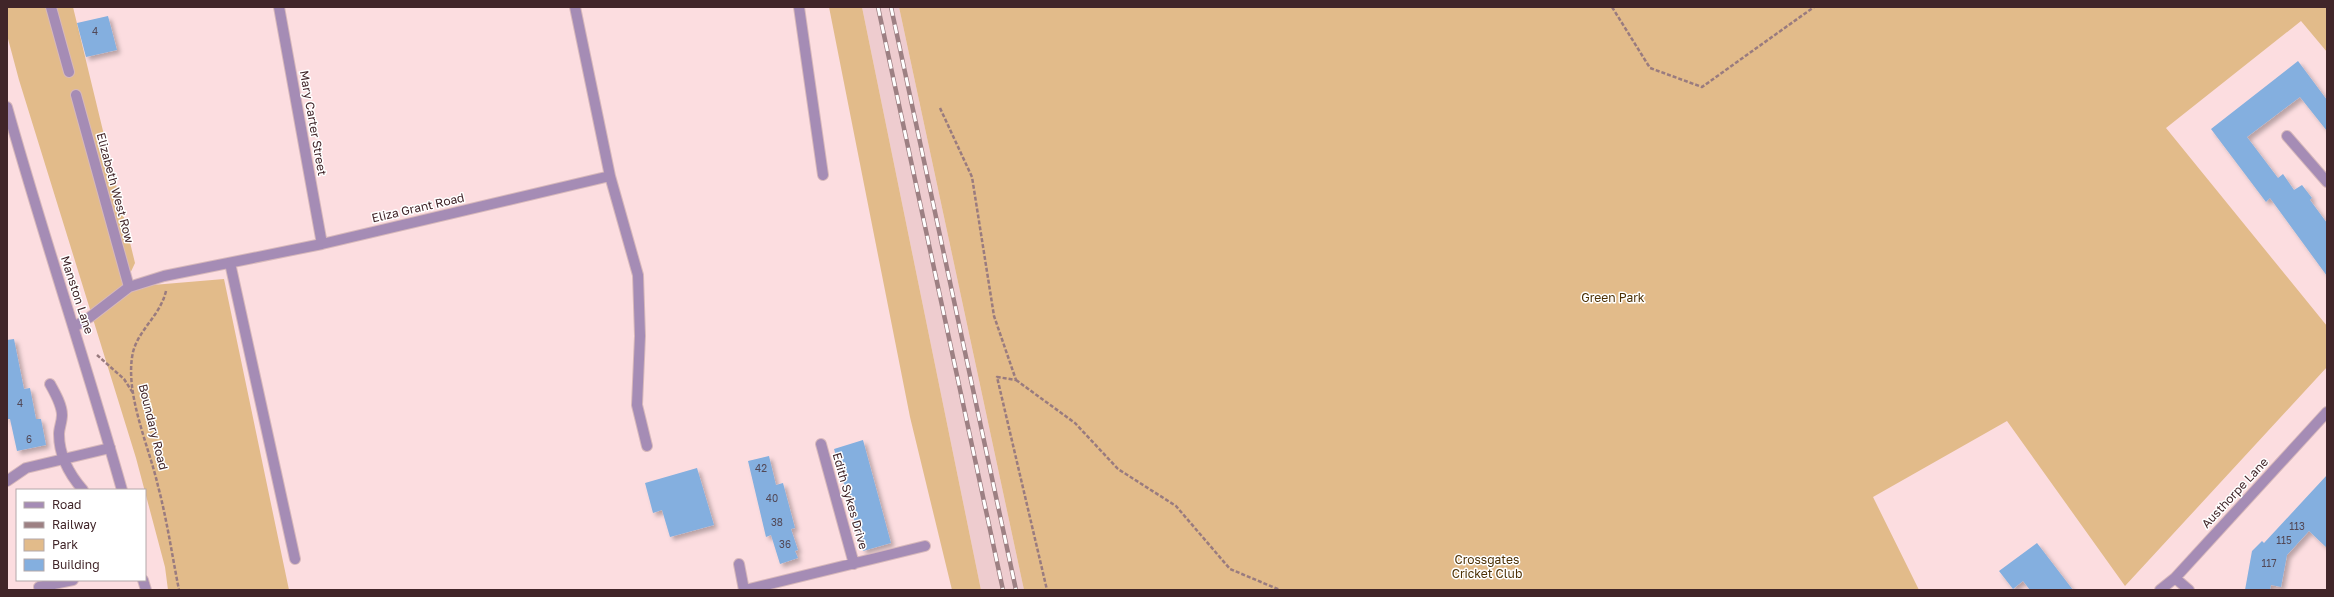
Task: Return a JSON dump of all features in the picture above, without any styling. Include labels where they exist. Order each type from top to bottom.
[{"type":"street","points":[[51,7],[69,72]]},
{"type":"street","name":"Mary Carter Street","points":[[279,7],[322,244]]},
{"type":"street","points":[[575,7],[610,176],[638,275],[640,336],[637,405],[647,446]]},
{"type":"street","points":[[799,7],[823,176]]},
{"type":"street","name":"Elizabeth West Row","points":[[76,95],[129,287]]},
{"type":"street","name":"Manston Lane","points":[[7,107],[38,215],[81,349],[122,489]]},
{"type":"street","points":[[2288,136],[2327,182]]},
{"type":"street","name":"Eliza Grant Road","points":[[74,327],[90,317],[129,287],[164,276],[322,244],[610,176]]},
{"type":"street","points":[[230,263],[295,559]]},
{"type":"street","points":[[50,384],[57,396],[62,415],[59,434],[64,459],[70,475],[82,489]]},
{"type":"street","name":"Austhorpe Lane","points":[[2160,590],[2175,578],[2327,412]]},
{"type":"street","name":"Edith Sykes Drive","points":[[821,444],[854,564]]},
{"type":"street","points":[[7,482],[26,468],[110,448]]},
{"type":"street","name":"Edith Sykes Drive","points":[[745,590],[925,546]]},
{"type":"street","points":[[739,564],[745,590]]},
{"type":"street","points":[[2175,578],[2189,590]]},
{"type":"street","points":[[40,590],[39,587],[68,581]]},
{"type":"path","points":[[1612,7],[1650,68],[1702,87],[1814,7]]},
{"type":"path","points":[[940,108],[972,176],[994,316],[1016,380]]},
{"type":"path","name":"Boundary Road","points":[[164,276],[166,290],[163,303],[140,335],[134,351],[131,369],[134,395],[158,486],[179,590]]},
{"type":"path","points":[[81,349],[101,357],[124,379],[134,395]]},
{"type":"path","points":[[1047,590],[1029,507],[997,377],[1016,380],[1075,423],[1118,470],[1176,506],[1230,569],[1280,590]]},
{"type":"shaded area","points":[[862,7],[899,7],[1024,590],[981,590]]},
{"type":"green space","points":[[7,7],[73,7],[135,263],[128,278],[129,287],[224,279],[289,590],[168,590],[165,567],[146,496],[146,489],[144,489],[19,80],[7,35]]},
{"type":"green space","points":[[829,7],[862,7],[981,590],[952,590],[910,417]]},
{"type":"green space","name":"Green Park","points":[[899,7],[2327,7],[2327,52],[2301,21],[2166,128],[2327,326],[2327,367],[2125,586],[2007,421],[1873,497],[1919,590],[1024,590]]},
{"type":"building","points":[[108,16],[117,50],[86,57],[77,23]]},
{"type":"building","points":[[2298,61],[2327,100],[2327,131],[2300,97],[2247,137],[2278,178],[2283,174],[2294,190],[2302,185],[2312,198],[2310,200],[2327,223],[2327,276],[2270,198],[2266,202],[2211,129]]},
{"type":"building","points":[[14,339],[24,389],[30,388],[36,419],[41,419],[46,445],[17,451],[10,419],[7,419],[7,340]]},
{"type":"building","points":[[863,440],[891,543],[863,551],[834,449]]},
{"type":"building","points":[[769,456],[776,485],[783,483],[795,528],[791,529],[798,550],[795,551],[798,558],[780,564],[771,535],[766,537],[748,461]]},
{"type":"building","points":[[697,468],[714,525],[670,537],[662,510],[653,513],[645,483]]},
{"type":"building","points":[[2327,475],[2327,548],[2309,531],[2287,555],[2281,587],[2271,585],[2270,590],[2245,590],[2252,551],[2262,541],[2264,543]]},
{"type":"building","points":[[2037,543],[2073,590],[2030,590],[2023,581],[2013,589],[1999,571]]},
{"type":"railway","points":[[878,7],[1003,590]]},
{"type":"railway","points":[[891,7],[1016,590]]},
{"type":"park label","name":"Crossgates Cricket Club","points":[[1487,567]]}]
